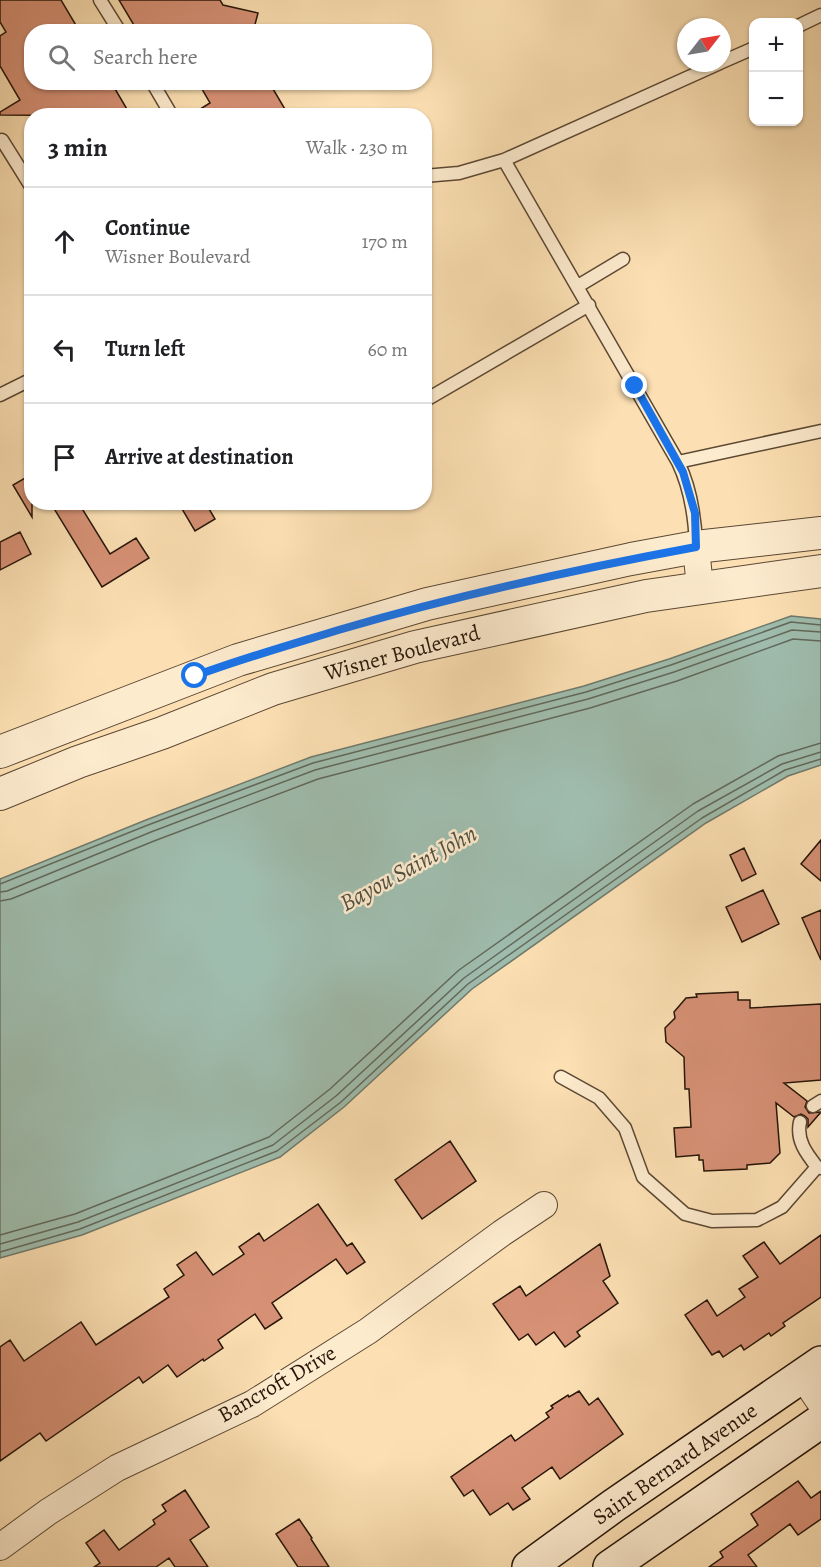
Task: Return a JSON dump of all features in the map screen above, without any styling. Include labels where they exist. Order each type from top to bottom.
[{"type":"main road","name":"Saint Bernard Avenue","points":[[529,1567],[612,1506],[811,1370]]},
{"type":"main road","name":"Saint Bernard Avenue","points":[[610,1567],[821,1420]]},
{"type":"street","name":"Wisner Boulevard","points":[[0,752],[238,660],[405,611],[631,559],[696,547],[821,533]]},
{"type":"street","points":[[696,547],[700,588]]},
{"type":"street","name":"Wisner Boulevard","points":[[0,794],[78,762],[162,733],[273,689],[415,647],[634,598],[821,571]]},
{"type":"street","name":"Bancroft Drive","points":[[0,1547],[48,1512],[117,1468],[252,1404],[368,1331],[544,1204]]},
{"type":"street","points":[[811,1370],[821,1404]]},
{"type":"lane","points":[[100,0],[115,24]]},
{"type":"lane","points":[[803,24],[821,15]]},
{"type":"lane","points":[[731,58],[749,50]]},
{"type":"lane","points":[[432,175],[459,172],[504,160],[699,72]]},
{"type":"lane","points":[[157,90],[167,108]]},
{"type":"lane","points":[[3,140],[24,175]]},
{"type":"lane","points":[[504,160],[678,462],[690,491],[695,513],[696,547]]},
{"type":"lane","points":[[578,286],[623,259]]},
{"type":"lane","points":[[432,396],[589,305]]},
{"type":"lane","points":[[0,395],[24,383]]},
{"type":"lane","points":[[678,462],[821,431]]},
{"type":"lane","points":[[561,1077],[599,1098],[625,1128],[643,1177],[686,1214],[712,1221],[757,1220],[782,1207],[819,1168],[800,1141],[798,1132],[800,1122]]},
{"type":"water","name":"Bayou Saint John","points":[[791,616],[821,619],[821,765],[788,776],[706,823],[472,989],[344,1107],[280,1157],[82,1235],[0,1258],[0,879],[311,757],[584,686]]},
{"type":"building","points":[[0,0],[61,0],[75,24],[24,24],[24,90],[116,90],[126,108],[24,108],[24,115],[0,115],[0,112],[20,100],[0,66],[0,36],[6,32],[0,22]]},
{"type":"building","points":[[119,0],[220,0],[223,5],[258,13],[255,24],[133,24]]},
{"type":"building","points":[[203,90],[274,90],[284,108],[202,108],[210,103]]},
{"type":"building","points":[[24,479],[24,504],[13,485]]},
{"type":"building","points":[[55,510],[83,510],[110,554],[136,538],[149,558],[102,587]]},
{"type":"building","points":[[183,510],[210,510],[215,519],[195,531]]},
{"type":"building","points":[[20,532],[31,554],[0,570],[0,542]]},
{"type":"building","points":[[821,840],[821,881],[801,864]]},
{"type":"building","points":[[744,848],[756,874],[742,881],[730,855]]},
{"type":"building","points":[[763,890],[779,924],[742,942],[726,907]]},
{"type":"building","points":[[821,910],[821,960],[802,918]]},
{"type":"building","points":[[738,992],[738,1000],[750,1000],[750,1008],[821,1004],[821,1080],[784,1083],[807,1101],[805,1107],[809,1113],[821,1112],[808,1127],[808,1119],[805,1116],[801,1114],[794,1117],[776,1103],[780,1153],[770,1163],[747,1165],[747,1169],[704,1171],[703,1160],[699,1160],[699,1155],[676,1157],[674,1128],[691,1127],[689,1089],[685,1089],[684,1057],[666,1042],[665,1028],[675,1018],[674,1012],[686,998],[697,997],[696,994]]},
{"type":"building","points":[[450,1141],[476,1181],[422,1219],[395,1180]]},
{"type":"building","points":[[318,1204],[347,1246],[352,1243],[365,1262],[347,1274],[336,1259],[272,1303],[282,1318],[265,1329],[255,1314],[218,1340],[223,1348],[177,1377],[168,1365],[143,1383],[139,1377],[46,1441],[40,1433],[0,1461],[0,1347],[10,1340],[24,1361],[81,1322],[96,1345],[169,1297],[164,1289],[184,1275],[177,1265],[196,1252],[213,1275],[244,1254],[239,1247],[259,1233],[264,1241]]},
{"type":"building","points":[[821,1235],[821,1297],[783,1323],[785,1326],[771,1336],[769,1333],[744,1350],[741,1345],[723,1357],[719,1351],[712,1355],[685,1315],[707,1300],[717,1316],[745,1297],[739,1289],[758,1277],[743,1256],[764,1242],[780,1264]]},
{"type":"building","points":[[600,1244],[610,1276],[603,1281],[618,1303],[577,1332],[580,1336],[565,1347],[554,1332],[536,1345],[528,1334],[519,1340],[493,1304],[520,1286],[526,1296]]},
{"type":"building","points":[[579,1391],[589,1405],[598,1398],[623,1434],[560,1479],[552,1467],[522,1488],[530,1499],[513,1510],[508,1503],[490,1515],[473,1490],[464,1496],[451,1477],[511,1435],[515,1441],[549,1417],[546,1413],[553,1408],[551,1406]]},
{"type":"building","points":[[798,1481],[811,1498],[821,1491],[821,1519],[798,1535],[790,1524],[748,1555],[757,1567],[709,1567],[723,1557],[720,1552],[758,1525],[751,1514]]},
{"type":"building","points":[[185,1490],[209,1527],[190,1540],[208,1567],[175,1567],[169,1558],[156,1567],[94,1567],[100,1563],[86,1543],[104,1530],[119,1550],[155,1524],[153,1520],[166,1511],[162,1505]]},
{"type":"building","points":[[299,1519],[329,1567],[298,1567],[276,1534]]},
{"type":"route","points":[[195,676],[238,660],[427,604],[696,547],[695,513],[683,472],[635,386]]}]
